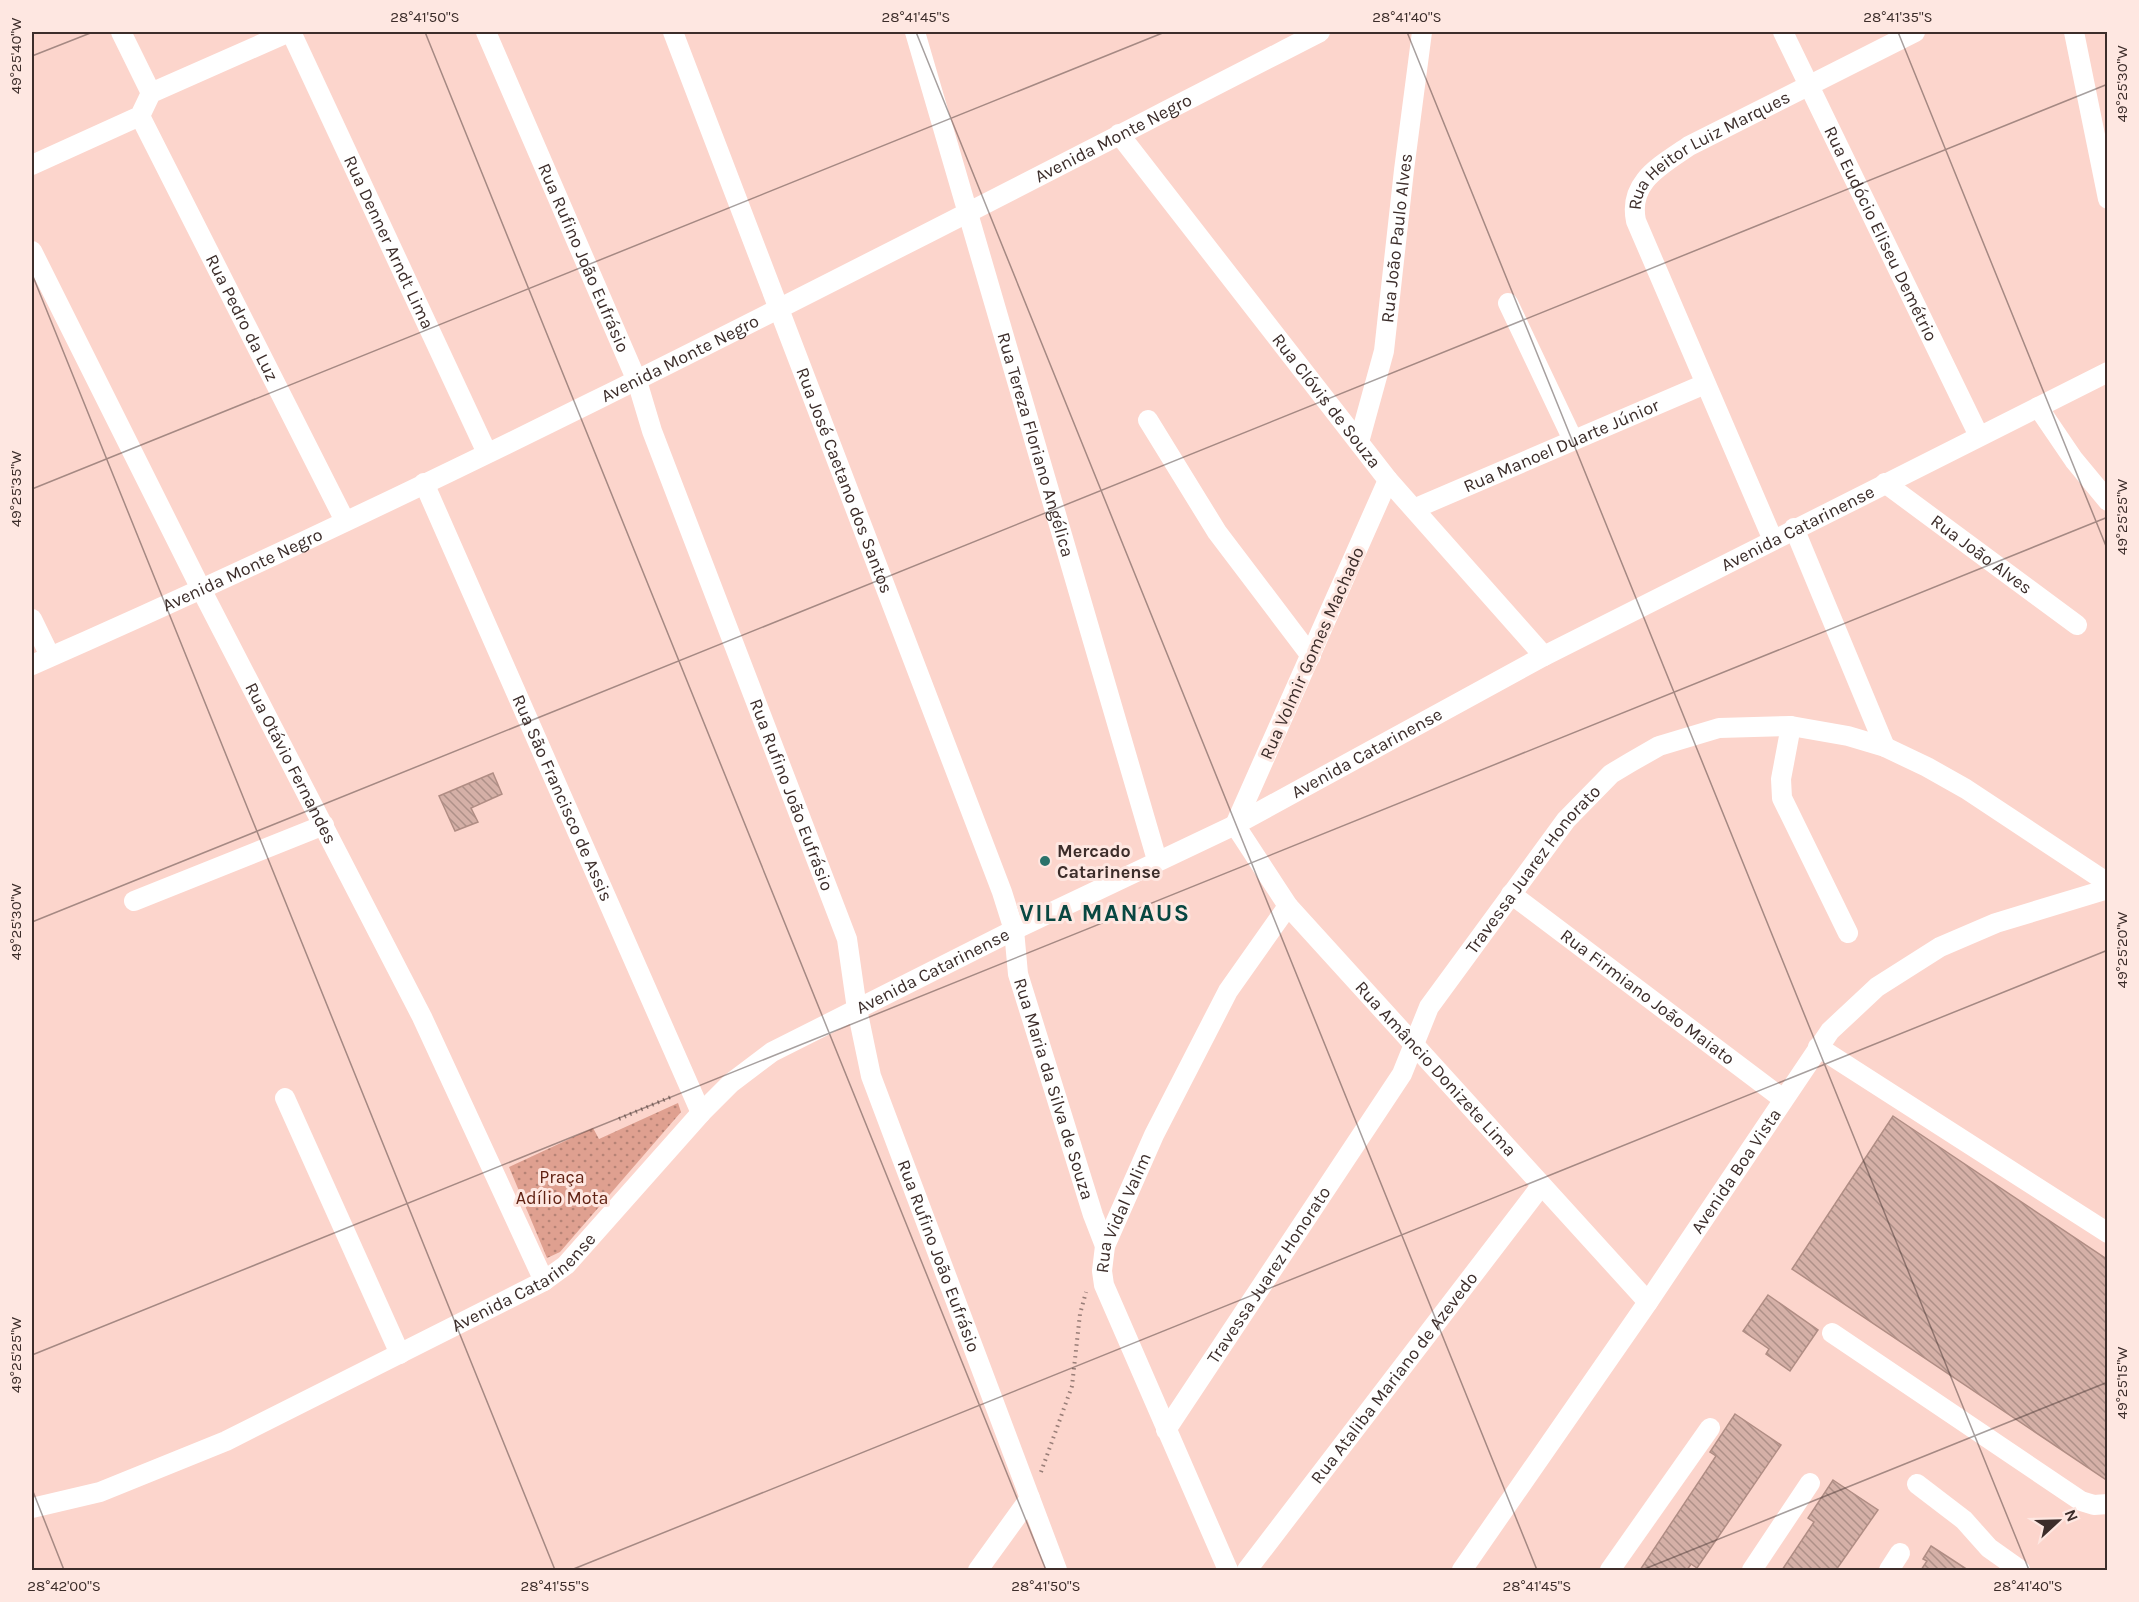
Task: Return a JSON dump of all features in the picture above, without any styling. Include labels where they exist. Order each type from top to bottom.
[{"type":"street","points":[[121,32],[151,93]]},
{"type":"street","points":[[32,165],[140,116],[151,93],[290,32]]},
{"type":"street","name":"Rua Denner Arndt Lima","points":[[290,32],[487,453]]},
{"type":"street","name":"Rua Rufino João Eufrásio","points":[[486,32],[637,381],[652,431],[847,939],[857,1009],[871,1076],[1057,1570]]},
{"type":"street","name":"Rua José Caetano dos Santos","points":[[673,32],[1002,892],[1014,930]]},
{"type":"street","name":"Rua Tereza Floriano Angélica","points":[[915,32],[966,213],[1157,860]]},
{"type":"street","name":"Avenida Monte Negro","points":[[32,664],[201,589],[637,381],[1320,32]]},
{"type":"street","name":"Rua João Paulo Alves","points":[[1359,442],[1384,351],[1422,32]]},
{"type":"street","name":"Rua Eudócio Eliseu Demétrio","points":[[1783,32],[1979,436]]},
{"type":"street","name":"Rua Heitor Luiz Marques","points":[[1773,540],[1636,221],[1633,206],[1635,194],[1659,168],[1689,146],[1915,32]]},
{"type":"street","points":[[2074,32],[2108,200]]},
{"type":"street","name":"Rua Pedro da Luz","points":[[140,116],[345,521]]},
{"type":"street","name":"Rua Clóvis de Souza","points":[[1119,134],[1389,480],[1544,656]]},
{"type":"street","name":"Rua Otávio Fernandes","points":[[32,252],[201,589],[422,1017],[544,1281]]},
{"type":"street","points":[[1508,303],[1574,440]]},
{"type":"street","name":"Avenida Catarinense","points":[[32,1508],[100,1492],[153,1473],[226,1442],[544,1281],[571,1261],[701,1113],[757,1061],[1014,930],[1157,860],[1235,825],[1544,656],[1794,528],[2108,372]]},
{"type":"street","name":"Rua Manoel Duarte Júnior","points":[[1416,508],[1705,384]]},
{"type":"street","points":[[2038,407],[2074,460],[2108,501]]},
{"type":"street","points":[[1148,420],[1217,532],[1311,656]]},
{"type":"street","name":"Rua Volmir Gomes Machado","points":[[1235,825],[1389,480]]},
{"type":"street","name":"Rua São Francisco de Assis","points":[[424,483],[701,1113]]},
{"type":"street","name":"Rua João Alves","points":[[1885,483],[2077,625]]},
{"type":"street","points":[[1794,528],[1885,747]]},
{"type":"street","points":[[32,619],[50,656]]},
{"type":"street","points":[[1791,726],[1781,779],[1782,798],[1848,933]]},
{"type":"street","name":"Travessa Juarez Honorato","points":[[1166,1430],[1402,1074],[1429,1007],[1566,820],[1611,774],[1631,762],[1659,746],[1719,728],[1791,726],[1848,736],[1885,747],[1966,789],[2108,883]]},
{"type":"street","points":[[134,901],[324,825]]},
{"type":"street","name":"Rua Amâncio Donizete Lima","points":[[1235,825],[1288,906],[1648,1302]]},
{"type":"street","name":"Avenida Boa Vista","points":[[1462,1570],[1648,1302],[1818,1047],[1852,1008],[1877,987],[1940,947],[1996,923],[2108,889]]},
{"type":"street","name":"Rua Firmiano João Maiato","points":[[1511,894],[1783,1099]]},
{"type":"street","name":"Rua Vidal Valim","points":[[1228,1570],[1104,1286],[1102,1271],[1106,1246],[1126,1194],[1203,1035],[1252,954],[1288,906]]},
{"type":"street","name":"Rua Maria da Silva de Souza","points":[[1014,930],[1018,974],[1092,1215],[1106,1246]]},
{"type":"street","points":[[1818,1047],[2108,1233]]},
{"type":"street","points":[[285,1098],[400,1354]]},
{"type":"street","name":"Rua Ataliba Mariano de Azevedo","points":[[1247,1570],[1541,1186]]},
{"type":"street","points":[[1832,1333],[2081,1501],[2094,1505],[2108,1504]]},
{"type":"street","points":[[1610,1570],[1710,1428]]},
{"type":"street","points":[[1752,1570],[1810,1483]]},
{"type":"street","points":[[1917,1484],[1964,1520],[1989,1548],[2020,1570]]},
{"type":"street","points":[[978,1570],[1030,1498]]},
{"type":"street","points":[[1889,1570],[1900,1553]]},
{"type":"path","points":[[619,1119],[690,1088]]},
{"type":"path","points":[[1030,1498],[1070,1392],[1080,1314],[1087,1290],[1102,1271]]},
{"type":"green space","name":"Praça Adílio Mota","points":[[678,1103],[681,1112],[560,1252],[547,1258],[509,1167],[593,1128],[599,1139]]},
{"type":"building","points":[[493,773],[502,794],[471,808],[478,822],[455,831],[439,796]]},
{"type":"building","points":[[1893,1116],[2108,1260],[2108,1481],[1792,1269]]},
{"type":"building","points":[[1768,1295],[1818,1330],[1790,1371],[1766,1354],[1769,1349],[1743,1331]]},
{"type":"building","points":[[1735,1414],[1781,1445],[1697,1568],[1691,1564],[1687,1570],[1640,1570],[1716,1456],[1710,1452]]},
{"type":"building","points":[[1833,1480],[1878,1510],[1836,1570],[1782,1570],[1814,1522],[1808,1518]]},
{"type":"building","points":[[1931,1546],[1968,1570],[1921,1570],[1927,1561],[1923,1559]]},
{"type":"place","name":"Mercado Catarinense","points":[[1045,861]]},
{"type":"district","name":"VILA MANAUS","points":[[1105,913]]}]
